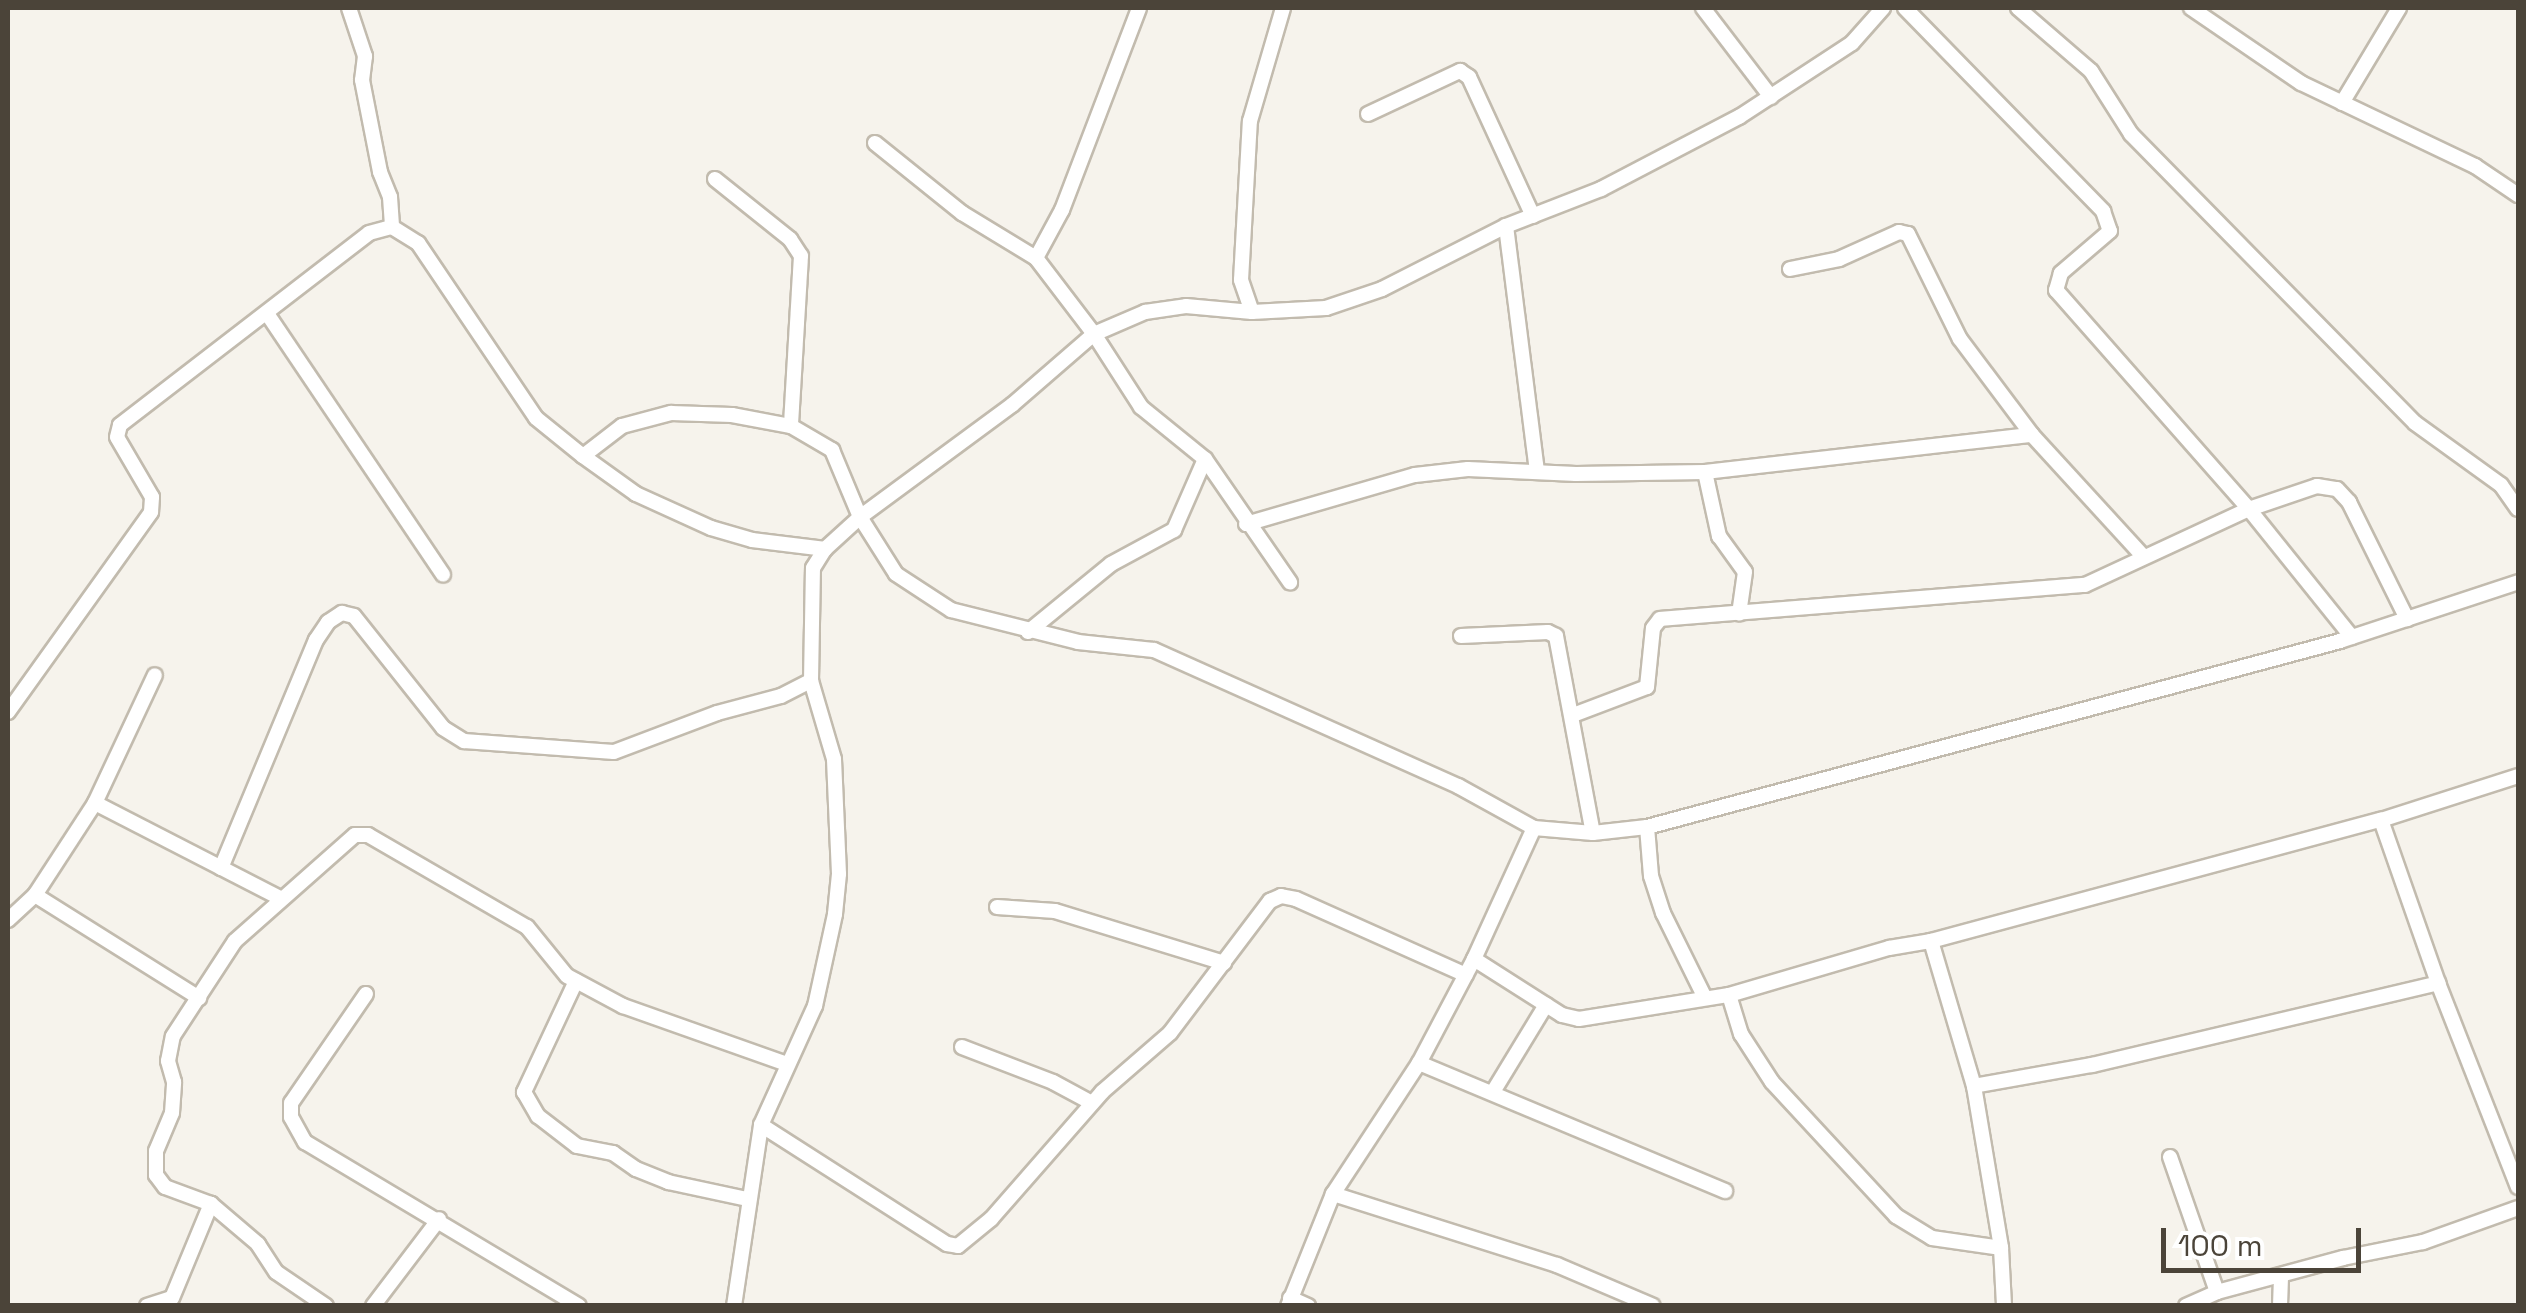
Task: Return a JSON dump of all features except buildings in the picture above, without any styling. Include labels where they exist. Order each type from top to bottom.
[{"type":"street","points":[[349,8],[365,56],[362,80],[380,172],[390,197],[392,226]]},
{"type":"street","points":[[1036,258],[1068,194],[1139,8]]},
{"type":"street","points":[[1252,312],[1242,280],[1250,121],[1283,8]]},
{"type":"street","points":[[1703,8],[1771,96]]},
{"type":"street","points":[[734,1306],[747,1199],[762,1125],[814,1006],[840,874],[834,760],[811,680],[814,568],[826,549],[860,517],[1012,405],[1094,334],[1145,312],[1186,306],[1252,312],[1326,308],[1382,289],[1506,226],[1601,189],[1771,96],[1852,43],[1884,8]]},
{"type":"street","points":[[1905,8],[2103,211],[2110,232],[2061,273],[2056,290],[2249,509],[2352,637]]},
{"type":"street","points":[[2018,8],[2091,71],[2131,134],[2415,423],[2501,484],[2518,510]]},
{"type":"street","points":[[2190,8],[2301,83],[2475,166],[2518,195]]},
{"type":"street","points":[[2342,103],[2399,8]]},
{"type":"street","points":[[1368,114],[1460,71],[1468,77],[1534,216]]},
{"type":"street","points":[[875,144],[962,213],[1036,258],[1094,334],[1141,407],[1205,459],[1246,524],[1290,582]]},
{"type":"street","points":[[715,179],[790,239],[801,256],[791,426]]},
{"type":"street","points":[[8,712],[151,512],[152,497],[117,436],[120,425],[370,233],[392,226]]},
{"type":"street","points":[[392,226],[418,244],[536,418],[583,456],[636,494],[711,528],[752,540],[826,549]]},
{"type":"street","points":[[1506,226],[1536,470]]},
{"type":"street","points":[[1790,269],[1839,260],[1900,232],[1908,234],[1960,339],[2032,435],[2142,556]]},
{"type":"street","points":[[268,315],[443,574]]},
{"type":"street","points":[[583,456],[622,426],[670,414],[732,415],[791,426],[832,450],[860,517],[908,585],[951,610],[1028,632],[1154,650],[1458,786],[1534,828],[1593,833],[1647,827],[2352,637],[2518,582]]},
{"type":"street","points":[[1246,524],[1415,475],[1468,468],[1576,474],[1705,472],[2032,435]]},
{"type":"street","points":[[1028,632],[1111,564],[1174,530],[1205,459]]},
{"type":"street","points":[[1705,472],[1719,536],[1745,572],[1739,614]]},
{"type":"street","points":[[1572,715],[1647,688],[1653,628],[1660,619],[2084,585],[2112,576],[2142,556],[2249,509],[2317,486],[2336,489],[2349,502],[2407,619]]},
{"type":"street","points":[[221,868],[316,640],[328,622],[342,613],[354,616],[443,728],[464,741],[614,752],[718,713],[781,696],[811,680]]},
{"type":"street","points":[[1461,636],[1548,632],[1556,636],[1593,833]]},
{"type":"street","points":[[8,920],[35,896],[96,803],[156,675]]},
{"type":"street","points":[[1474,959],[1546,1006],[1579,1019],[1729,995],[1889,948],[1931,941],[2382,820],[2518,776]]},
{"type":"street","points":[[96,803],[280,898]]},
{"type":"street","points":[[2382,820],[2438,983],[2518,1187]]},
{"type":"street","points":[[1647,827],[1650,876],[1663,913],[1704,996]]},
{"type":"street","points":[[1308,1306],[1289,1302],[1333,1194],[1419,1063],[1474,959],[1534,828]]},
{"type":"street","points":[[326,1306],[276,1272],[258,1244],[211,1204],[165,1187],[156,1175],[156,1151],[172,1113],[174,1082],[168,1061],[173,1036],[236,941],[344,843],[368,834],[527,927],[576,980],[623,1006],[787,1064]]},
{"type":"street","points":[[35,896],[200,998]]},
{"type":"street","points":[[762,1125],[947,1244],[958,1246],[991,1219],[1092,1103],[1170,1032],[1270,901],[1281,896],[1466,975]]},
{"type":"street","points":[[998,908],[1055,911],[1224,963]]},
{"type":"street","points":[[1931,941],[1974,1086],[2001,1248],[2004,1306]]},
{"type":"street","points":[[576,980],[524,1092],[538,1116],[577,1146],[613,1153],[636,1169],[668,1182],[747,1199]]},
{"type":"street","points":[[1974,1086],[2092,1066],[2438,983]]},
{"type":"street","points":[[366,994],[291,1103],[291,1117],[305,1142],[578,1306]]},
{"type":"street","points":[[1729,995],[1741,1034],[1772,1082],[1896,1216],[1932,1238],[2001,1248]]},
{"type":"street","points":[[1494,1092],[1546,1006]]},
{"type":"street","points":[[962,1047],[1053,1082],[1092,1103]]},
{"type":"street","points":[[1419,1063],[1725,1191]]},
{"type":"street","points":[[2170,1157],[2216,1292]]},
{"type":"street","points":[[1333,1194],[1556,1265],[1652,1306]]},
{"type":"street","points":[[147,1306],[172,1298],[211,1204]]},
{"type":"street","points":[[2186,1306],[2216,1292],[2423,1242],[2518,1208]]},
{"type":"street","points":[[372,1306],[439,1219]]},
{"type":"street","points":[[2280,1306],[2281,1275]]}]
